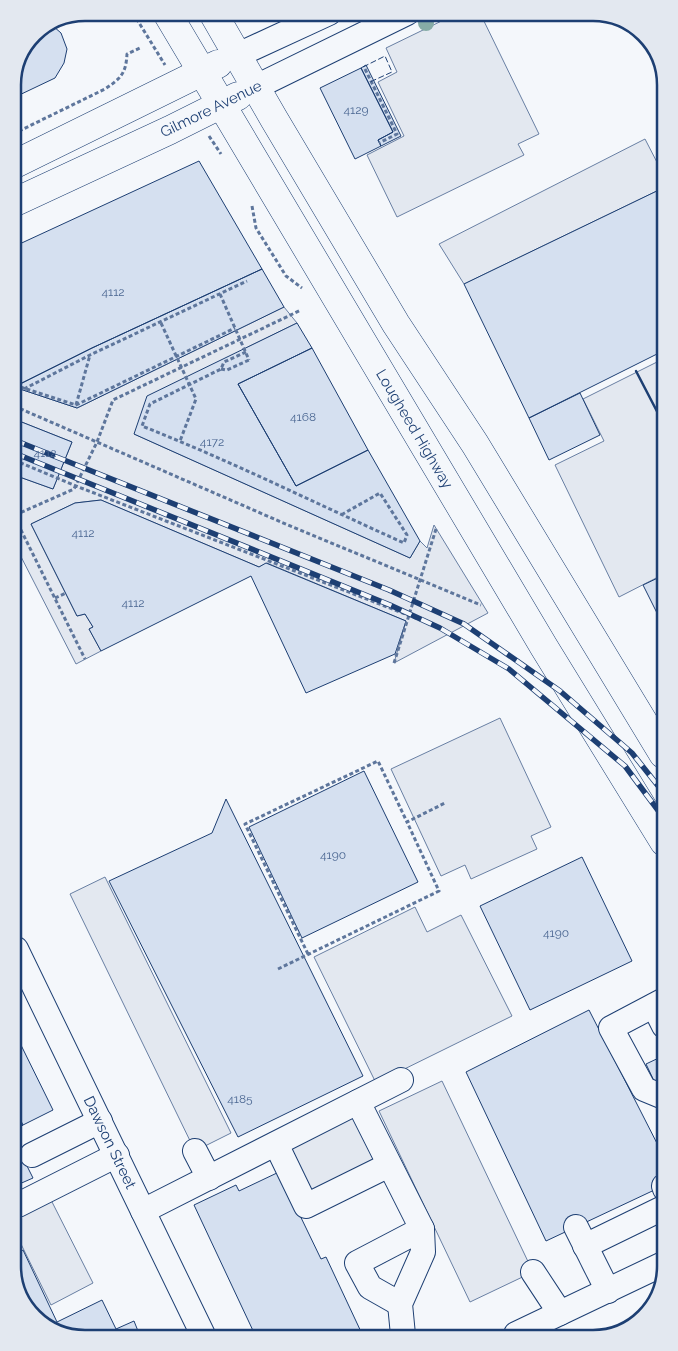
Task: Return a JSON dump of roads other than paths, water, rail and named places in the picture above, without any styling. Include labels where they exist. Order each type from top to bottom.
[{"type":"main road","name":"Lougheed Highway","points":[[172,21],[544,647],[657,831]]},
{"type":"main road","points":[[218,21],[396,324],[475,444],[657,744]]},
{"type":"main road","points":[[21,161],[238,55]]},
{"type":"main road","name":"Gilmore Avenue","points":[[21,199],[256,87]]},
{"type":"street","points":[[238,55],[312,21]]},
{"type":"street","name":"Gilmore Avenue","points":[[256,87],[391,21]]},
{"type":"street","name":"Dawson Street","points":[[21,959],[201,1330]]},
{"type":"street","points":[[657,1012],[611,1028],[644,1089],[657,1094]]},
{"type":"street","points":[[144,1211],[401,1080]]},
{"type":"street","points":[[358,1102],[422,1229],[423,1252],[400,1304],[402,1330]]},
{"type":"street","points":[[32,1155],[100,1121]]},
{"type":"street","points":[[276,1144],[306,1206],[389,1165]]},
{"type":"street","points":[[195,1151],[209,1178]]},
{"type":"street","points":[[21,1203],[117,1155]]},
{"type":"street","points":[[608,1291],[581,1236],[657,1198]]},
{"type":"street","points":[[400,1304],[370,1287],[357,1263],[422,1229]]},
{"type":"street","points":[[524,1330],[657,1268]]},
{"type":"street","points":[[533,1272],[560,1313]]},
{"type":"railway","points":[[21,443],[389,590],[464,624],[560,691],[632,753],[657,784]]},
{"type":"railway","points":[[21,456],[390,605],[440,628],[509,669],[625,766],[657,809]]}]
